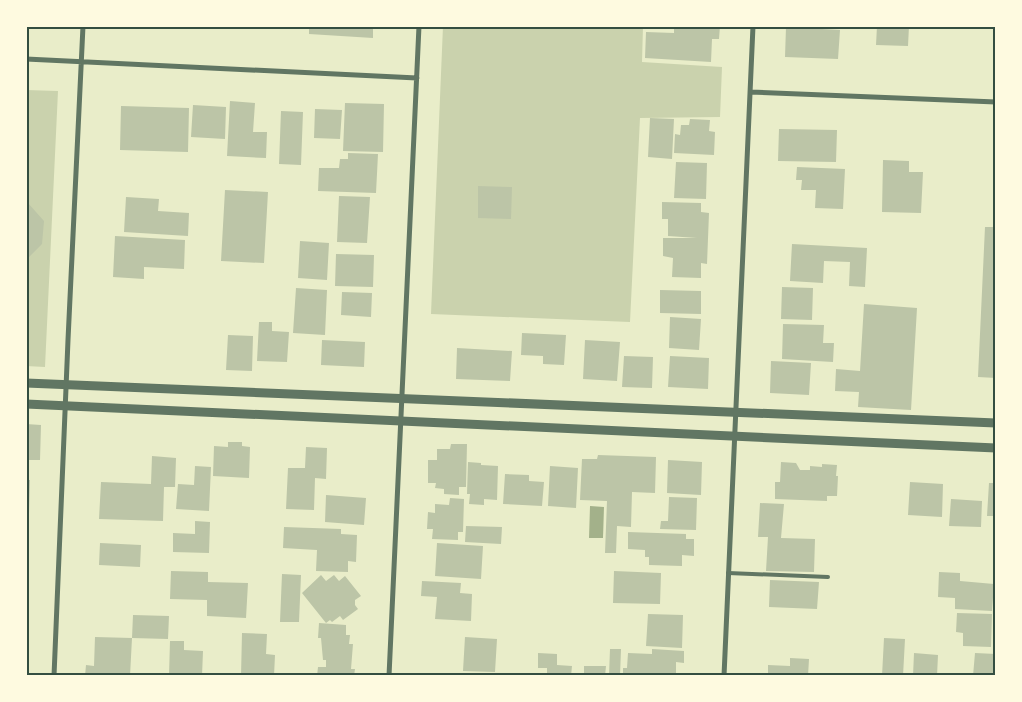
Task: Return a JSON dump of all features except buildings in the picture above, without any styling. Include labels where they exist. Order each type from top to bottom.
[{"type":"street","points":[[54,676],[83,26]]},
{"type":"street","points":[[389,676],[419,26]]},
{"type":"street","points":[[724,676],[753,26]]},
{"type":"street","points":[[26,59],[82,60],[417,78]]},
{"type":"street","points":[[750,92],[996,102]]},
{"type":"street","points":[[26,383],[996,423]]},
{"type":"street","points":[[26,404],[996,448]]},
{"type":"lane","points":[[728,573],[828,577]]},
{"type":"shaded area","points":[[443,26],[643,26],[642,62],[722,67],[720,117],[640,118],[630,322],[431,314]]},
{"type":"shaded area","points":[[26,90],[58,91],[45,367],[26,366]]},
{"type":"shaded area","points":[[590,506],[604,507],[603,538],[589,538]]}]
